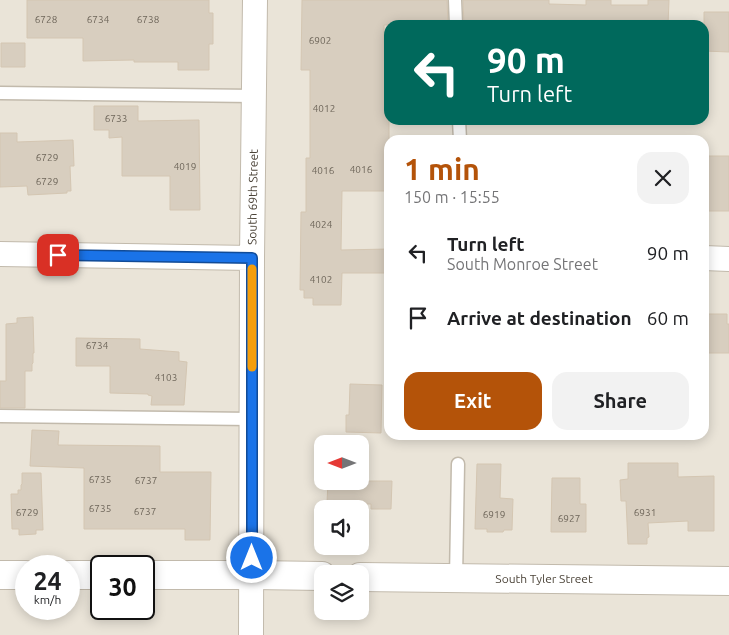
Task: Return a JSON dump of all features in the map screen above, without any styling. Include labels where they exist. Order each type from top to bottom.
[{"type":"street","name":"South 69th Street","points":[[251,635],[255,0]]},
{"type":"street","points":[[0,254],[252,258]]},
{"type":"street","points":[[709,258],[729,259]]},
{"type":"street","points":[[0,575],[15,575]]},
{"type":"street","points":[[155,575],[314,576]]},
{"type":"street","name":"South Tyler Street","points":[[369,577],[729,581]]},
{"type":"lane","points":[[455,0],[456,20]]},
{"type":"lane","points":[[0,93],[254,96]]},
{"type":"lane","points":[[0,416],[252,419]]},
{"type":"lane","points":[[456,578],[458,464]]},
{"type":"shaded area","points":[[0,0],[729,0],[729,635],[0,635]]},
{"type":"building","points":[[27,0],[209,0],[209,13],[213,13],[213,44],[209,44],[209,70],[178,70],[178,62],[134,62],[134,60],[83,61],[83,38],[27,38]]},
{"type":"building","points":[[302,0],[447,0],[448,20],[384,20],[384,125],[389,125],[389,135],[384,135],[384,191],[342,191],[341,250],[384,249],[384,273],[342,273],[341,305],[313,305],[313,298],[304,298],[304,290],[300,290],[301,212],[306,212],[306,158],[310,158],[310,70],[301,70]]},
{"type":"building","points":[[463,0],[549,0],[549,4],[586,5],[586,0],[611,0],[611,5],[648,5],[648,0],[669,0],[668,20],[464,20]]},
{"type":"building","points":[[704,12],[729,12],[729,52],[709,51],[709,20],[704,20]]},
{"type":"building","points":[[1,43],[25,43],[25,67],[1,67]]},
{"type":"building","points":[[94,106],[138,106],[138,121],[199,120],[200,210],[170,210],[170,176],[122,176],[122,137],[109,138],[109,130],[94,130]]},
{"type":"building","points":[[0,133],[17,133],[17,142],[73,140],[74,166],[70,166],[71,191],[67,191],[67,193],[28,195],[27,186],[0,187]]},
{"type":"building","points":[[709,156],[729,156],[729,211],[709,211]]},
{"type":"building","points":[[709,314],[727,314],[729,353],[709,353]]},
{"type":"building","points":[[33,317],[34,353],[32,371],[25,371],[25,408],[0,408],[0,381],[6,381],[6,324],[17,323],[17,318]]},
{"type":"building","points":[[76,338],[140,339],[140,349],[179,352],[179,361],[187,362],[184,405],[151,405],[152,396],[148,394],[110,393],[110,366],[76,366]]},
{"type":"building","points":[[350,384],[382,385],[381,433],[346,432],[346,415],[349,415]]},
{"type":"building","points":[[32,430],[59,431],[58,445],[160,446],[160,472],[211,472],[210,540],[185,540],[185,529],[84,529],[84,468],[30,466]]},
{"type":"building","points":[[628,463],[678,463],[678,477],[714,476],[714,531],[688,531],[688,521],[648,523],[649,537],[647,538],[647,544],[628,544],[626,501],[621,501],[620,480],[628,479]]},
{"type":"building","points":[[477,464],[501,464],[500,498],[513,499],[512,530],[487,532],[487,529],[475,529]]},
{"type":"building","points":[[22,473],[41,473],[43,530],[36,530],[36,534],[19,535],[19,529],[12,529],[11,494],[18,494],[18,490],[21,490]]},
{"type":"building","points":[[552,478],[580,478],[580,504],[586,504],[586,532],[551,532]]},
{"type":"building","points":[[369,481],[392,481],[391,509],[371,509],[369,500],[327,500],[328,490],[369,490]]},
{"type":"slow traffic","points":[[252,269],[252,367]]},
{"type":"route","points":[[58,255],[252,258],[252,558]]}]
